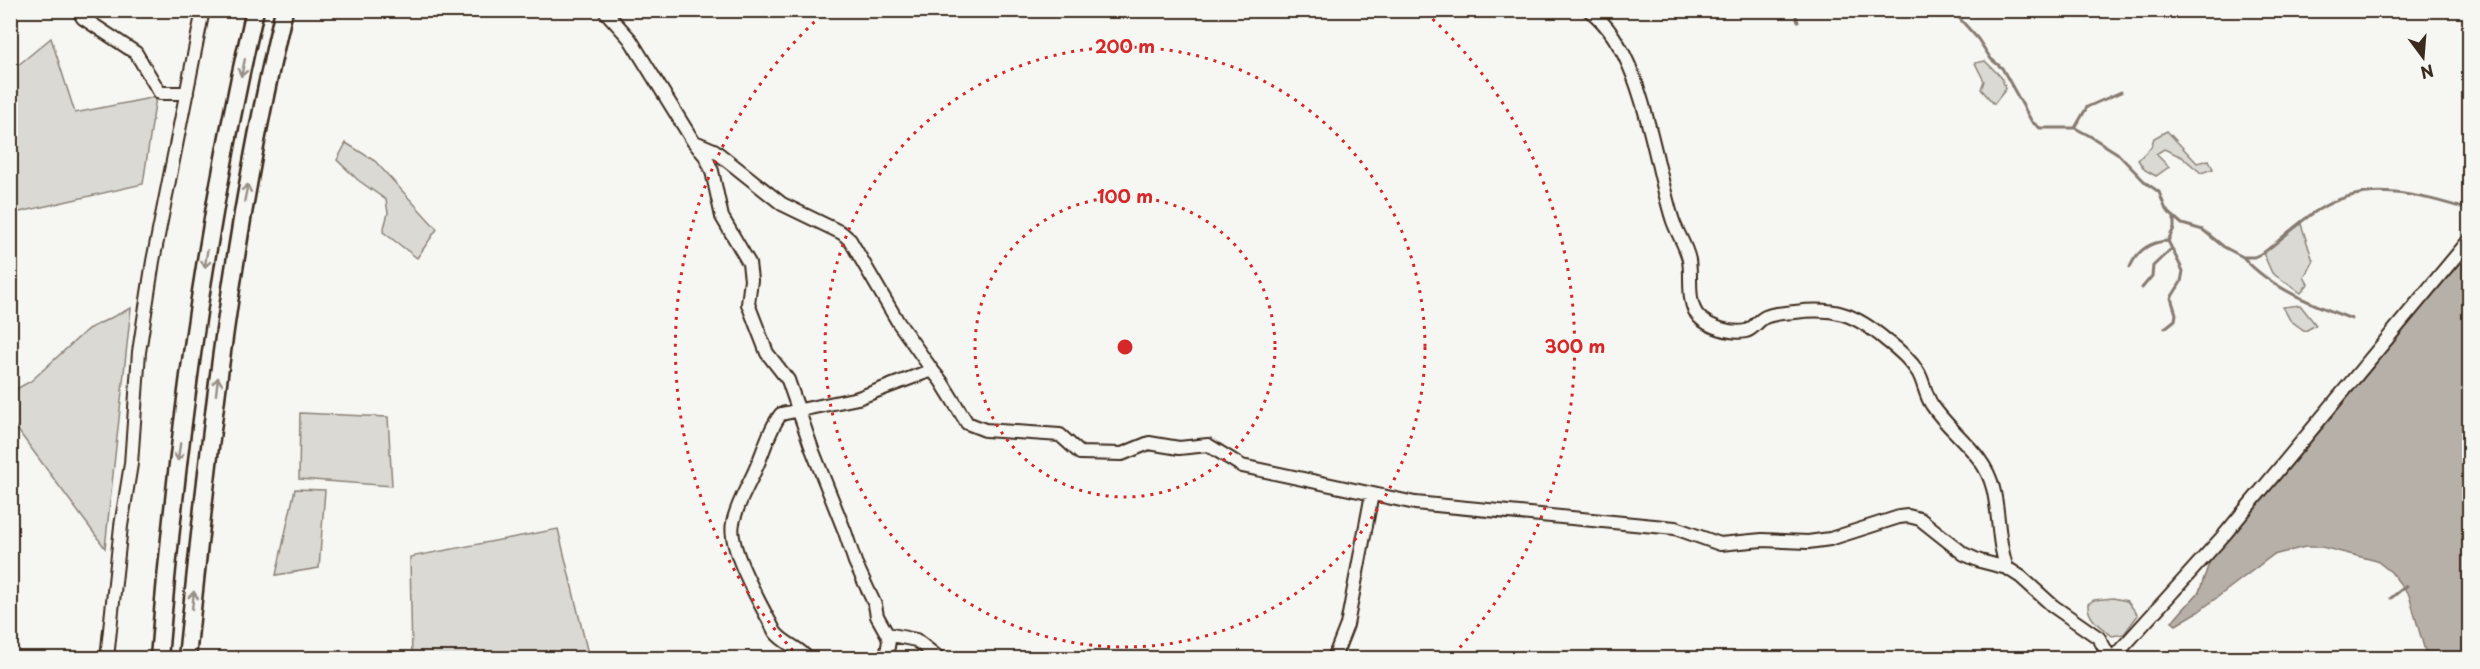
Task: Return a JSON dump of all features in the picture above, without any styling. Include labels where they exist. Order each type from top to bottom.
[{"type":"highway","points":[[159,658],[171,506],[194,333],[219,179],[255,10]]},
{"type":"highway","points":[[187,658],[222,345],[244,204],[284,10]]},
{"type":"street","points":[[78,10],[83,18],[136,52],[160,93],[187,93]]},
{"type":"street","points":[[107,658],[130,464],[139,352],[153,261],[203,10]]},
{"type":"street","points":[[604,10],[630,39],[693,141],[706,157],[712,171],[722,217],[749,263],[751,280],[748,304],[767,353],[788,380],[855,562],[875,605],[877,616],[887,634],[889,641],[886,658]]},
{"type":"street","points":[[1589,10],[1598,17],[1614,39],[1626,61],[1644,108],[1672,220],[1689,259],[1690,290],[1698,316],[1728,331],[1747,331],[1766,316],[1829,309],[1846,313],[1870,327],[1907,357],[1919,374],[1931,405],[1975,452],[1986,471],[1993,488],[2001,545],[2007,568]]},
{"type":"street","points":[[693,141],[714,150],[782,204],[843,233],[850,240],[898,322],[941,381],[967,423],[985,430],[1060,435],[1080,453],[1122,454],[1149,443],[1179,448],[1208,445],[1242,466],[1372,494],[1445,506],[1674,528],[1720,544],[1762,540],[1808,542],[1830,539],[1908,516],[1920,519],[1964,554],[2007,568],[2036,588],[2054,606],[2100,638],[2112,658],[2224,534],[2469,238]]},
{"type":"street","points":[[807,658],[803,652],[782,642],[775,633],[734,549],[732,526],[739,500],[756,470],[775,422],[781,414],[858,398],[932,370]]},
{"type":"street","points":[[1334,658],[1347,625],[1372,494]]},
{"type":"street","points":[[887,634],[916,640],[939,658]]},
{"type":"shaded area","points":[[51,38],[75,113],[156,97],[143,184],[11,214],[11,71]]},
{"type":"shaded area","points":[[1985,61],[2001,77],[2006,89],[1994,104],[1981,89],[1984,81],[1975,63]]},
{"type":"shaded area","points":[[2167,131],[2197,163],[2209,160],[2213,169],[2201,173],[2182,157],[2164,149],[2156,154],[2169,167],[2156,176],[2145,170],[2138,160],[2151,147],[2154,138]]},
{"type":"shaded area","points":[[346,143],[375,161],[437,229],[417,258],[383,232],[388,213],[386,200],[358,180],[337,160]]},
{"type":"shaded area","points":[[2301,224],[2313,261],[2304,277],[2308,284],[2301,293],[2272,273],[2263,253]]},
{"type":"shaded area","points":[[2469,252],[2469,658],[2427,658],[2409,595],[2391,572],[2377,561],[2322,547],[2305,547],[2273,555],[2198,612],[2176,625],[2172,622],[2199,592],[2211,558]]},
{"type":"shaded area","points":[[2300,305],[2316,325],[2305,331],[2290,320],[2283,307]]},
{"type":"shaded area","points":[[131,308],[105,548],[11,421],[11,392],[31,381],[88,329]]},
{"type":"shaded area","points":[[300,413],[388,417],[392,486],[299,479]]},
{"type":"shaded area","points":[[295,489],[325,490],[319,568],[276,575]]},
{"type":"shaded area","points":[[558,529],[589,658],[412,658],[410,557]]},
{"type":"shaded area","points":[[2113,598],[2127,601],[2138,615],[2124,634],[2112,636],[2092,618],[2088,604],[2094,600]]},
{"type":"waterway","points":[[1794,10],[1798,22]]},
{"type":"waterway","points":[[1952,10],[1978,39],[1991,59],[2002,68],[2032,122],[2040,128],[2075,128],[2117,153],[2146,183],[2159,192],[2166,210],[2182,224],[2203,230],[2224,247],[2243,257],[2254,257],[2263,253],[2318,210],[2337,200],[2355,195],[2374,192],[2412,195],[2470,210]]},
{"type":"waterway","points":[[2075,128],[2087,107],[2121,92]]},
{"type":"waterway","points":[[2165,328],[2175,320],[2176,314],[2171,298],[2181,282],[2183,271],[2168,241],[2174,228],[2174,218]]},
{"type":"waterway","points":[[2130,267],[2144,248],[2167,241]]},
{"type":"waterway","points":[[2142,288],[2152,276],[2153,266],[2170,250]]},
{"type":"waterway","points":[[2243,257],[2279,287],[2352,319]]},
{"type":"waterway","points":[[2391,598],[2406,586]]}]
